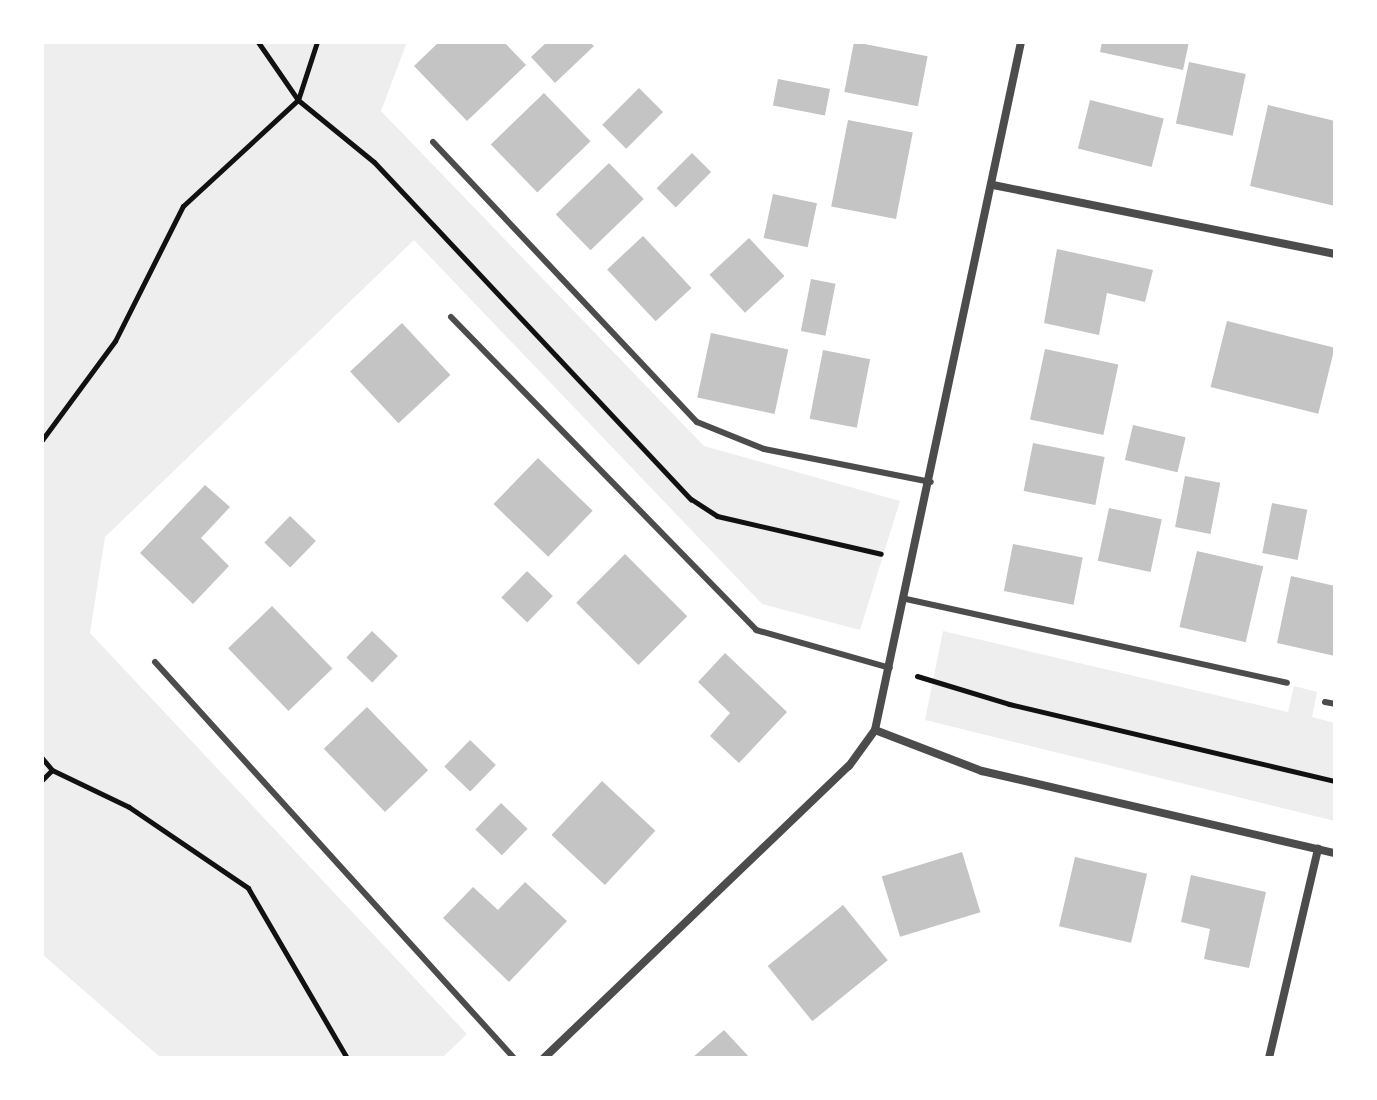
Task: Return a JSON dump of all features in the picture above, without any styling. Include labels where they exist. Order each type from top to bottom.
[{"type":"street","points":[[544,1058],[849,766],[875,730],[931,482],[1021,42]]},
{"type":"street","points":[[993,185],[1335,254]]},
{"type":"street","points":[[875,730],[982,771],[1335,853]]},
{"type":"street","points":[[1269,1058],[1318,849]]},
{"type":"lane","points":[[433,142],[697,422],[764,449],[931,482]]},
{"type":"lane","points":[[451,317],[756,630],[891,668]]},
{"type":"lane","points":[[906,599],[1287,683]]},
{"type":"lane","points":[[155,662],[514,1058]]},
{"type":"lane","points":[[1325,702],[1335,704]]},
{"type":"path","points":[[258,42],[298,100],[374,162],[691,499],[717,516],[914,562]]},
{"type":"path","points":[[42,440],[115,341],[183,206],[298,100],[317,42]]},
{"type":"path","points":[[891,668],[1009,704],[1335,781]]},
{"type":"path","points":[[42,758],[52,770],[129,807],[248,888],[347,1058]]},
{"type":"path","points":[[42,780],[52,770]]},
{"type":"shaded area","points":[[42,42],[407,42],[381,111],[704,446],[900,501],[860,630],[762,604],[414,240],[105,537],[90,633],[467,1034],[442,1058],[161,1058],[42,954]]},
{"type":"shaded area","points":[[943,631],[1288,712],[1294,686],[1317,692],[1312,717],[1335,723],[1335,821],[925,720]]},
{"type":"building","points":[[439,42],[504,42],[526,65],[467,121],[414,66]]},
{"type":"building","points":[[547,42],[589,42],[594,46],[555,83],[531,57]]},
{"type":"building","points":[[854,42],[928,56],[918,106],[844,92]]},
{"type":"building","points":[[1102,42],[1189,42],[1183,70],[1100,52]]},
{"type":"building","points":[[1189,62],[1246,74],[1233,136],[1176,124]]},
{"type":"building","points":[[778,79],[830,89],[825,116],[773,106]]},
{"type":"building","points":[[639,88],[663,112],[626,149],[602,125]]},
{"type":"building","points":[[544,93],[591,141],[537,193],[491,144]]},
{"type":"building","points":[[1090,100],[1164,118],[1152,167],[1078,149]]},
{"type":"building","points":[[1268,105],[1335,121],[1335,206],[1250,186]]},
{"type":"building","points":[[848,120],[913,133],[896,219],[831,206]]},
{"type":"building","points":[[692,153],[711,172],[676,207],[657,188]]},
{"type":"building","points":[[609,163],[644,199],[591,250],[556,214]]},
{"type":"building","points":[[773,194],[817,203],[808,247],[764,238]]},
{"type":"building","points":[[643,236],[691,288],[656,321],[607,269]]},
{"type":"building","points":[[749,238],[784,276],[745,313],[710,275]]},
{"type":"building","points":[[1057,249],[1153,270],[1145,302],[1107,293],[1099,335],[1044,323]]},
{"type":"building","points":[[811,279],[836,284],[825,336],[801,331]]},
{"type":"building","points":[[1227,321],[1335,348],[1318,414],[1211,387]]},
{"type":"building","points":[[402,323],[450,375],[398,423],[350,371]]},
{"type":"building","points":[[711,333],[788,349],[775,414],[697,398]]},
{"type":"building","points":[[1045,349],[1118,365],[1103,435],[1030,419]]},
{"type":"building","points":[[823,350],[870,359],[857,428],[810,419]]},
{"type":"building","points":[[1133,425],[1186,437],[1178,472],[1125,460]]},
{"type":"building","points":[[1033,443],[1105,457],[1095,505],[1024,491]]},
{"type":"building","points":[[538,458],[593,511],[548,557],[494,504]]},
{"type":"building","points":[[1185,476],[1220,483],[1210,534],[1175,527]]},
{"type":"building","points":[[205,485],[230,507],[201,538],[229,566],[193,604],[140,553]]},
{"type":"building","points":[[1272,503],[1307,510],[1298,560],[1262,553]]},
{"type":"building","points":[[1109,508],[1162,519],[1151,572],[1098,561]]},
{"type":"building","points":[[290,516],[316,541],[290,568],[264,543]]},
{"type":"building","points":[[1013,544],[1083,558],[1074,605],[1004,591]]},
{"type":"building","points":[[1197,551],[1263,566],[1246,642],[1179,627]]},
{"type":"building","points":[[625,554],[687,616],[638,665],[576,603]]},
{"type":"building","points":[[527,571],[553,596],[527,623],[501,598]]},
{"type":"building","points":[[1291,576],[1335,586],[1335,656],[1277,643]]},
{"type":"building","points":[[272,606],[332,669],[289,711],[228,648]]},
{"type":"building","points":[[372,631],[398,656],[372,683],[346,658]]},
{"type":"building","points":[[725,653],[787,712],[739,763],[710,736],[730,713],[698,682]]},
{"type":"building","points":[[367,707],[428,770],[385,812],[324,749]]},
{"type":"building","points":[[470,740],[496,765],[470,792],[444,767]]},
{"type":"building","points":[[602,781],[655,831],[605,885],[552,835]]},
{"type":"building","points":[[501,803],[528,829],[502,855],[475,830]]},
{"type":"building","points":[[962,852],[980,912],[900,937],[882,877]]},
{"type":"building","points":[[1075,857],[1147,874],[1131,943],[1059,926]]},
{"type":"building","points":[[1191,875],[1266,892],[1249,968],[1204,959],[1210,929],[1181,922]]},
{"type":"building","points":[[525,882],[567,921],[509,982],[443,918],[473,887],[498,910]]},
{"type":"building","points":[[843,905],[888,960],[812,1021],[768,966]]},
{"type":"building","points":[[724,1030],[750,1058],[692,1058]]}]
